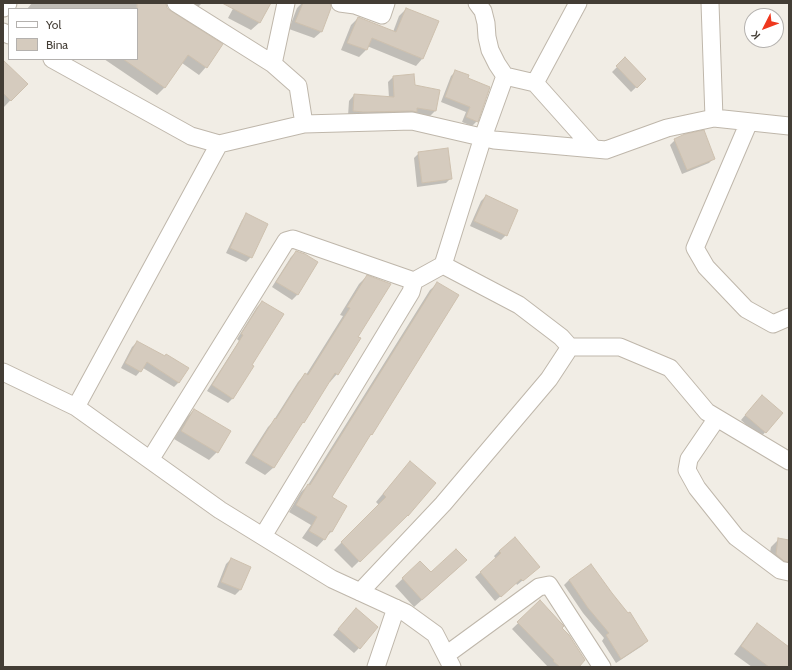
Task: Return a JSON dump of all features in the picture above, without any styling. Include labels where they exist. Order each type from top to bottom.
[{"type":"street","points":[[3,6],[6,3]]},
{"type":"street","points":[[176,3],[272,64],[298,86],[304,124]]},
{"type":"street","points":[[272,64],[286,3]]},
{"type":"street","points":[[340,3],[355,5],[382,15],[386,3]]},
{"type":"street","points":[[477,3],[483,11],[490,50],[505,76],[535,83],[594,149]]},
{"type":"street","points":[[535,83],[578,3]]},
{"type":"street","points":[[710,3],[714,118]]},
{"type":"street","points":[[54,60],[191,136],[219,144],[304,124],[412,121],[494,140],[606,150],[667,128],[714,118],[789,126]]},
{"type":"street","points":[[263,536],[411,292],[414,281],[443,265],[483,138],[505,76]]},
{"type":"street","points":[[750,122],[695,248],[706,267],[746,309],[773,324],[789,317]]},
{"type":"street","points":[[76,406],[219,144]]},
{"type":"street","points":[[150,460],[286,241],[293,239],[414,281]]},
{"type":"street","points":[[443,265],[519,305],[562,337],[570,347]]},
{"type":"street","points":[[570,347],[620,346],[670,368],[707,412],[789,461]]},
{"type":"street","points":[[360,592],[442,504],[549,378],[570,347]]},
{"type":"street","points":[[3,372],[76,406],[220,510],[332,579],[406,613],[435,634],[449,661],[539,587],[549,585],[602,667]]},
{"type":"street","points":[[718,418],[689,459],[687,470],[698,488],[736,537],[780,570],[789,572]]},
{"type":"street","points":[[376,667],[396,608]]},
{"type":"building","points":[[137,3],[165,3],[167,8],[171,11],[223,44],[207,68],[188,55],[165,88],[124,60],[138,60]]},
{"type":"building","points":[[222,3],[271,3],[260,23]]},
{"type":"building","points":[[303,3],[330,3],[331,8],[322,32],[295,22]]},
{"type":"building","points":[[406,8],[439,21],[423,59],[372,38],[367,50],[347,43],[358,17],[396,32]]},
{"type":"building","points":[[625,57],[646,79],[637,88],[616,66]]},
{"type":"building","points":[[3,60],[28,84],[11,101],[3,93]]},
{"type":"building","points":[[455,70],[469,75],[468,78],[490,87],[478,122],[466,117],[470,107],[445,97]]},
{"type":"building","points":[[414,74],[415,85],[440,90],[436,111],[417,108],[417,112],[353,111],[354,94],[394,97],[393,76]]},
{"type":"building","points":[[704,130],[715,159],[687,170],[674,139],[685,134]]},
{"type":"building","points":[[448,148],[452,179],[422,183],[418,152]]},
{"type":"building","points":[[486,195],[518,210],[507,236],[474,221]]},
{"type":"building","points":[[246,213],[268,224],[252,258],[230,248]]},
{"type":"building","points":[[296,251],[305,254],[318,262],[298,295],[276,282]]},
{"type":"building","points":[[367,275],[391,284],[358,337],[361,338],[338,375],[335,373],[274,468],[252,455],[305,373],[308,375],[350,308],[347,307]]},
{"type":"building","points":[[437,282],[459,295],[332,497],[347,506],[332,532],[330,531],[325,540],[309,531],[317,517],[296,505]]},
{"type":"building","points":[[262,301],[284,314],[252,365],[254,366],[233,399],[212,385]]},
{"type":"building","points":[[137,341],[165,356],[166,354],[189,368],[179,383],[147,362],[141,372],[125,363]]},
{"type":"building","points":[[762,395],[783,413],[766,433],[745,415]]},
{"type":"building","points":[[194,409],[231,431],[218,453],[181,431]]},
{"type":"building","points":[[410,461],[436,483],[408,516],[360,562],[341,542],[386,497],[383,494]]},
{"type":"building","points":[[515,537],[540,567],[523,581],[521,579],[501,597],[480,572],[501,553],[499,551]]},
{"type":"building","points":[[778,538],[789,540],[789,562],[784,561],[776,554]]},
{"type":"building","points":[[456,549],[467,560],[422,600],[402,578],[420,561],[431,572]]},
{"type":"building","points":[[231,558],[251,567],[241,590],[221,582]]},
{"type":"building","points":[[591,564],[628,613],[630,612],[648,641],[621,659],[606,635],[609,633],[588,608],[569,580]]},
{"type":"building","points":[[540,600],[564,626],[562,628],[569,635],[585,660],[579,667],[560,667],[517,622]]},
{"type":"building","points":[[356,608],[378,627],[360,649],[338,629]]},
{"type":"building","points":[[757,623],[789,647],[789,667],[769,667],[741,646]]}]
